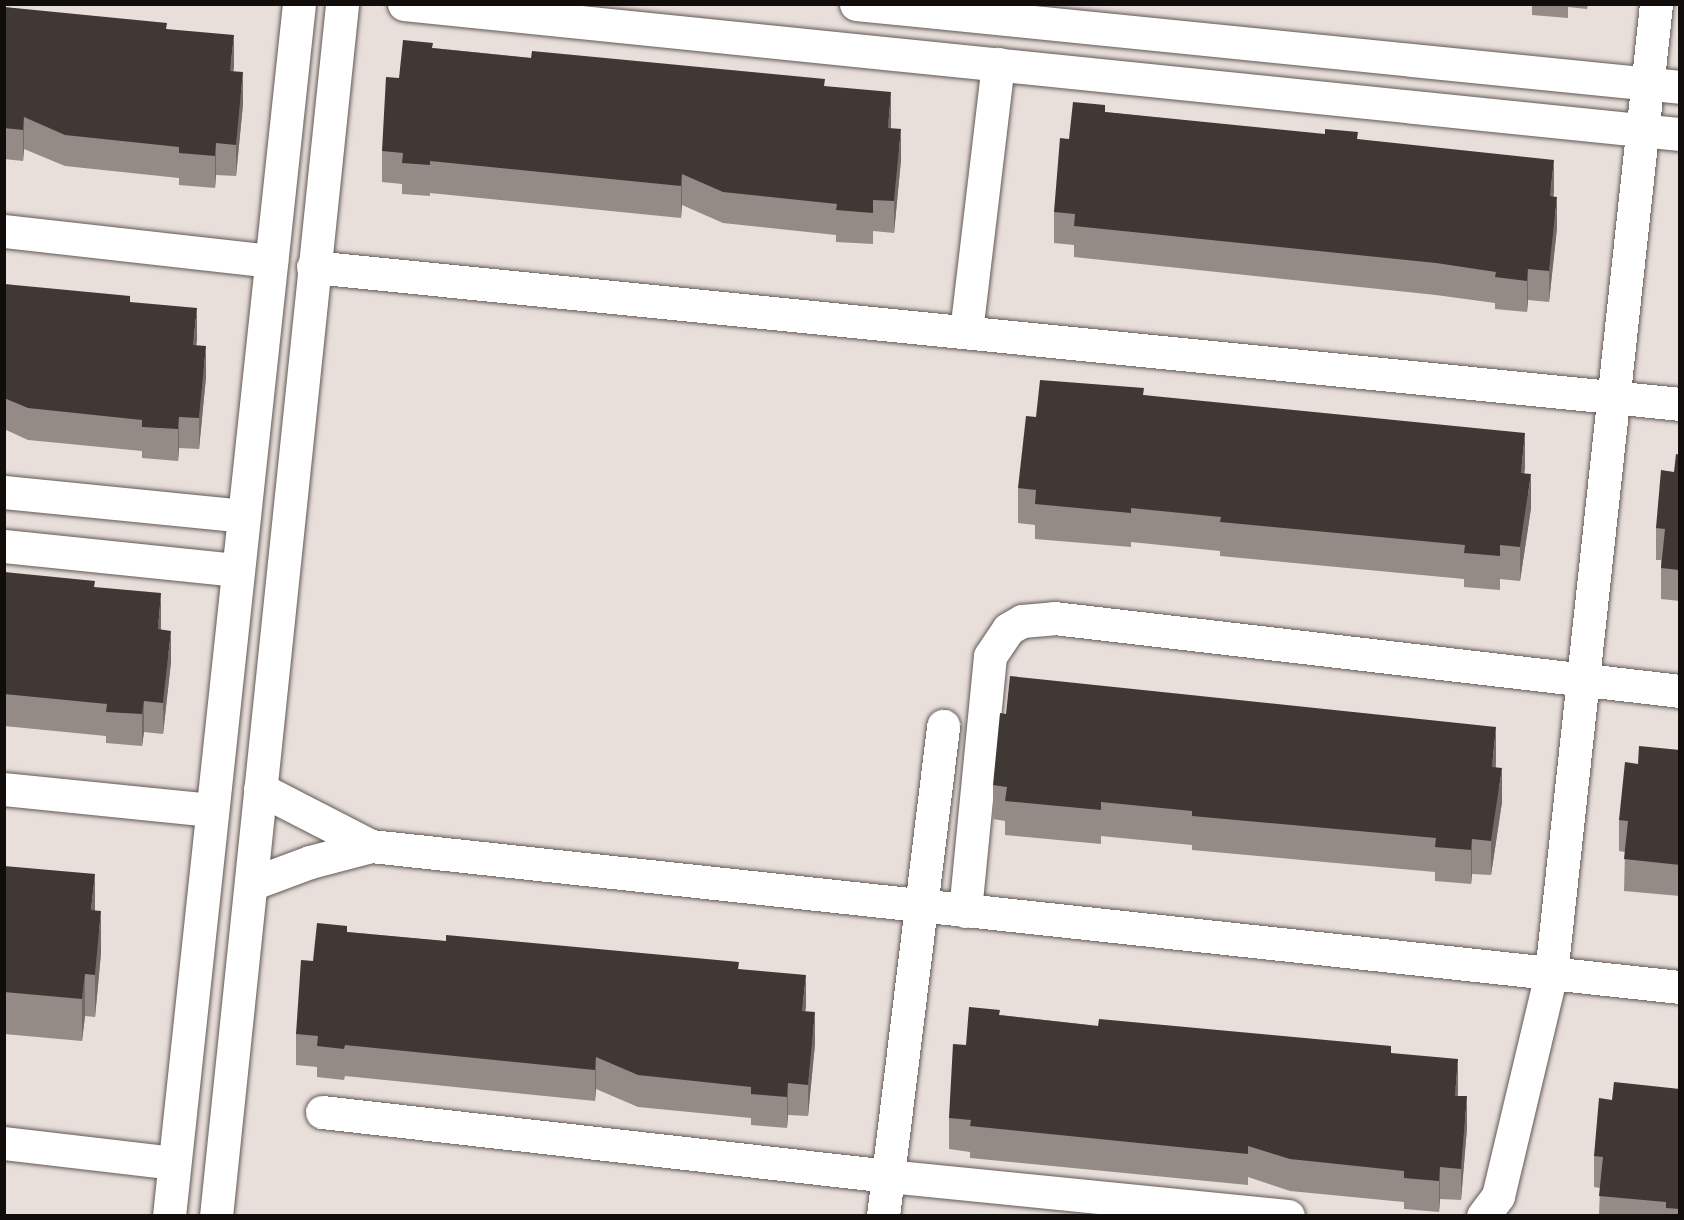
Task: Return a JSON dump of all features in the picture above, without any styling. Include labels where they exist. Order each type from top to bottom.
[{"type":"street","points":[[169,1215],[299,4]]},
{"type":"street","points":[[216,1215],[342,4]]},
{"type":"street","points":[[404,4],[1680,134]]},
{"type":"street","points":[[856,4],[1680,87]]},
{"type":"street","points":[[1483,1215],[1500,1186],[1551,974],[1656,4]]},
{"type":"street","points":[[966,333],[998,64]]},
{"type":"street","points":[[4,231],[271,261]]},
{"type":"street","points":[[313,267],[1680,404]]},
{"type":"street","points":[[4,492],[244,516]]},
{"type":"street","points":[[4,546],[238,570]]},
{"type":"street","points":[[965,911],[990,656],[1008,629],[1022,621],[1054,618],[1680,691]]},
{"type":"street","points":[[883,1215],[943,726]]},
{"type":"street","points":[[4,789],[212,810]]},
{"type":"street","points":[[260,789],[371,846],[1680,987]]},
{"type":"street","points":[[250,884],[310,862],[371,846]]},
{"type":"street","points":[[322,1112],[888,1176],[1288,1215]]},
{"type":"street","points":[[4,1143],[174,1163]]},
{"type":"building","points":[[4,7],[167,23],[166,29],[234,35],[230,71],[243,72],[236,145],[216,143],[215,156],[179,153],[179,147],[65,135],[24,117],[23,130],[4,128]]},
{"type":"building","points":[[403,40],[433,43],[432,48],[531,58],[532,51],[825,79],[824,86],[891,92],[888,128],[901,129],[894,201],[873,200],[873,213],[836,210],[837,204],[723,192],[682,174],[681,186],[430,161],[430,165],[402,163],[403,153],[382,151],[386,77],[399,78]]},
{"type":"building","points":[[1073,102],[1105,105],[1105,112],[1325,134],[1325,129],[1358,132],[1357,139],[1554,160],[1550,196],[1557,197],[1549,271],[1528,269],[1527,281],[1495,277],[1496,272],[1436,263],[1074,226],[1075,214],[1054,212],[1060,138],[1069,139]]},
{"type":"building","points":[[4,284],[130,296],[130,302],[197,308],[193,345],[206,346],[199,418],[179,417],[178,429],[142,427],[142,420],[28,408],[4,398]]},
{"type":"building","points":[[1040,380],[1144,388],[1143,395],[1525,433],[1521,473],[1531,474],[1520,547],[1500,545],[1500,556],[1464,553],[1465,545],[1220,522],[1221,517],[1131,508],[1131,513],[1035,504],[1036,490],[1018,488],[1026,416],[1036,417]]},
{"type":"building","points":[[1676,454],[1680,455],[1680,570],[1661,568],[1665,529],[1656,528],[1661,470],[1674,472]]},
{"type":"building","points":[[4,572],[95,581],[94,587],[161,593],[158,629],[171,631],[163,703],[144,701],[142,714],[106,712],[107,704],[4,694]]},
{"type":"building","points":[[1010,676],[1496,727],[1492,767],[1502,768],[1491,841],[1472,839],[1471,850],[1435,847],[1436,838],[1192,816],[1192,811],[1101,802],[1101,810],[1005,801],[1007,787],[993,785],[1000,713],[1006,714]]},
{"type":"building","points":[[1639,746],[1680,750],[1680,865],[1624,859],[1628,821],[1619,820],[1625,762],[1638,764]]},
{"type":"building","points":[[4,866],[95,874],[91,910],[101,911],[95,975],[85,974],[82,999],[4,992]]},
{"type":"building","points":[[317,923],[347,926],[347,932],[446,941],[446,935],[739,962],[738,969],[806,975],[802,1011],[815,1012],[808,1085],[788,1083],[787,1097],[751,1094],[751,1087],[638,1075],[596,1057],[595,1070],[345,1045],[344,1049],[317,1046],[318,1036],[296,1034],[301,960],[313,961]]},
{"type":"building","points":[[969,1007],[1000,1010],[999,1015],[1098,1026],[1099,1019],[1391,1046],[1391,1053],[1458,1059],[1455,1096],[1467,1096],[1461,1169],[1440,1167],[1439,1181],[1404,1178],[1404,1171],[1290,1159],[1248,1146],[1248,1154],[970,1126],[971,1120],[949,1118],[953,1044],[966,1045]]},
{"type":"building","points":[[1614,1082],[1680,1089],[1680,1209],[1666,1208],[1666,1202],[1599,1196],[1603,1157],[1594,1156],[1599,1098],[1612,1100]]}]
